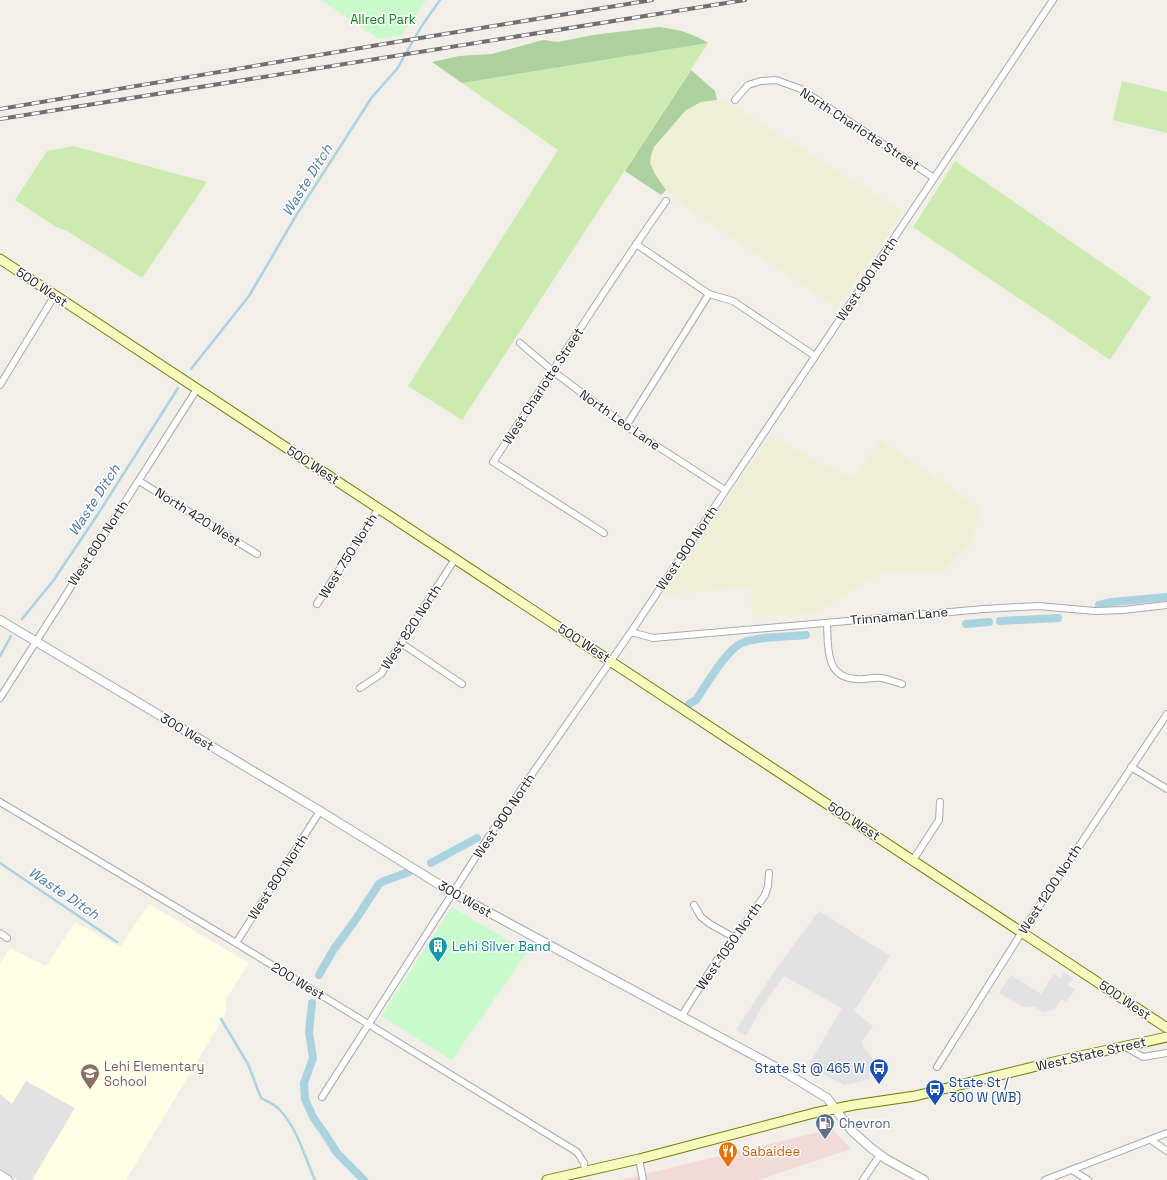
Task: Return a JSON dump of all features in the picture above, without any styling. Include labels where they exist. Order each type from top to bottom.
[{"type":"main road","name":"500 West","points":[[0,259],[1167,1028]]},
{"type":"main road","name":"West State Street","points":[[547,1180],[640,1159],[834,1109],[915,1096],[1049,1063],[1167,1037]]},
{"type":"street","name":"West 900 North","points":[[322,1097],[506,811],[631,632],[1053,0]]},
{"type":"street","name":"North Charlotte Street","points":[[735,100],[748,85],[761,80],[776,80],[801,89],[934,178]]},
{"type":"street","name":"West Charlotte Street","points":[[604,533],[493,462],[554,372],[636,244],[666,201]]},
{"type":"street","points":[[636,244],[709,294],[733,301],[815,356]]},
{"type":"street","points":[[626,426],[709,294]]},
{"type":"street","points":[[0,385],[55,295]]},
{"type":"street","name":"North Leo Lane","points":[[520,343],[554,372],[626,426],[725,490]]},
{"type":"street","name":"West 600 North","points":[[0,698],[197,388]]},
{"type":"street","name":"North 420 West","points":[[139,480],[257,554]]},
{"type":"street","name":"West 750 North","points":[[317,604],[378,508]]},
{"type":"street","name":"West 820 North","points":[[360,688],[381,674],[455,559]]},
{"type":"street","name":"Trinnaman Lane","points":[[631,632],[653,638],[984,609],[1038,606],[1095,611],[1124,610],[1167,605]]},
{"type":"street","name":"300 West","points":[[0,620],[320,811],[453,893],[781,1070],[827,1098],[852,1131],[880,1155],[924,1180]]},
{"type":"street","points":[[827,623],[828,649],[831,663],[835,671],[846,678],[880,678],[902,684]]},
{"type":"street","points":[[401,643],[462,684]]},
{"type":"street","name":"West 1200 North","points":[[937,1067],[1022,932],[1167,714]]},
{"type":"street","points":[[1131,767],[1167,789]]},
{"type":"street","name":"200 West","points":[[0,802],[236,943],[576,1152],[584,1163],[585,1171]]},
{"type":"street","points":[[913,860],[939,820],[940,802]]},
{"type":"street","name":"West 800 North","points":[[236,943],[320,811]]},
{"type":"street","name":"West 1050 North","points":[[681,1017],[719,957],[735,938],[765,895],[768,886],[769,874]]},
{"type":"street","points":[[694,905],[702,917],[710,924],[735,938]]},
{"type":"street","points":[[0,934],[7,938]]},
{"type":"street","points":[[1124,1046],[1144,1057],[1167,1053]]},
{"type":"street","points":[[1045,1180],[1167,1133]]},
{"type":"street","points":[[1150,1140],[1167,1151]]},
{"type":"street","points":[[862,1180],[880,1155]]},
{"type":"street","points":[[640,1159],[643,1180]]},
{"type":"street","points":[[1072,1170],[1088,1180]]},
{"type":"street","points":[[0,1175],[8,1180]]},
{"type":"shaded area","points":[[717,100],[733,106],[903,212],[837,308],[681,204],[666,190],[655,174],[650,163],[654,147],[686,110],[701,102]]},
{"type":"shaded area","points":[[771,435],[817,462],[855,478],[880,440],[978,507],[976,529],[970,545],[944,570],[880,573],[814,614],[753,617],[750,587],[663,595]]},
{"type":"shaded area","name":"Lehi Elementary School","points":[[149,904],[249,963],[226,999],[226,1013],[126,1180],[24,1180],[0,1166],[0,964],[10,948],[46,966],[75,922],[120,947]]},
{"type":"shaded area","points":[[819,911],[890,956],[854,1011],[873,1026],[862,1041],[863,1046],[878,1066],[871,1070],[869,1074],[870,1079],[844,1085],[808,1066],[842,1008],[784,976],[762,1006],[746,1036],[736,1030],[776,969]]},
{"type":"shaded area","points":[[1064,972],[1073,978],[1068,985],[1075,989],[1066,1002],[1061,999],[1055,1009],[1049,1011],[1043,1012],[1035,1007],[1023,1007],[999,993],[1011,975],[1041,994],[1054,974],[1060,978]]},
{"type":"shaded area","points":[[26,1081],[75,1108],[32,1180],[19,1180],[0,1169],[0,1094],[12,1104]]},
{"type":"shaded area","points":[[832,1129],[851,1149],[758,1180],[620,1180]]},
{"type":"green space","name":"Allred Park","points":[[321,0],[426,0],[402,35],[379,39]]},
{"type":"green space","points":[[659,27],[685,32],[708,43],[462,83],[432,62],[459,56],[492,54],[543,40],[558,42],[593,35]]},
{"type":"green space","points":[[708,43],[462,420],[408,386],[558,150],[462,83]]},
{"type":"green space","points":[[691,70],[715,91],[717,100],[701,102],[686,110],[654,147],[650,163],[655,174],[666,190],[661,195],[625,171]]},
{"type":"green space","points":[[1122,81],[1167,92],[1167,133],[1113,120]]},
{"type":"green space","points":[[73,146],[207,182],[142,278],[67,231],[56,227],[15,200],[47,151]]},
{"type":"green space","points":[[955,161],[1151,297],[1110,360],[913,227]]},
{"type":"green space","points":[[452,907],[527,952],[452,1060],[381,1016]]},
{"type":"waterway","name":"Waste Ditch","points":[[191,369],[249,296],[297,214],[372,97],[397,69],[421,27],[440,0]]},
{"type":"waterway","name":"Waste Ditch","points":[[22,619],[53,581],[98,514],[178,388]]},
{"type":"waterway","points":[[1099,605],[1112,602],[1167,597]]},
{"type":"waterway","points":[[1000,621],[1058,618]]},
{"type":"waterway","points":[[966,624],[989,622]]},
{"type":"waterway","points":[[689,704],[696,700],[723,660],[730,652],[742,643],[756,639],[806,635]]},
{"type":"waterway","name":"Waste Ditch","points":[[0,656],[11,636]]},
{"type":"waterway","points":[[431,863],[477,838]]},
{"type":"waterway","name":"Waste Ditch","points":[[0,863],[117,942]]},
{"type":"waterway","points":[[319,975],[334,949],[379,884],[409,872]]},
{"type":"waterway","points":[[312,1003],[309,1032],[313,1058],[304,1083],[305,1099],[313,1117],[337,1153],[364,1180]]},
{"type":"waterway","name":"Waste Ditch","points":[[221,1019],[248,1064],[261,1098],[277,1107],[291,1125],[315,1180]]},
{"type":"railway","points":[[0,109],[652,0]]},
{"type":"railway","points":[[0,119],[745,0]]},
{"type":"place","name":"Lehi Silver Band","points":[[438,963]]},
{"type":"place","name":"State St @ 465 W","points":[[879,1085]]},
{"type":"place","name":"Lehi Elementary School","points":[[90,1090]]},
{"type":"place","name":"State St / 300 W (WB)","points":[[935,1106]]},
{"type":"place","name":"Chevron","points":[[825,1140]]},
{"type":"place","name":"Sabaidee","points":[[728,1168]]}]
